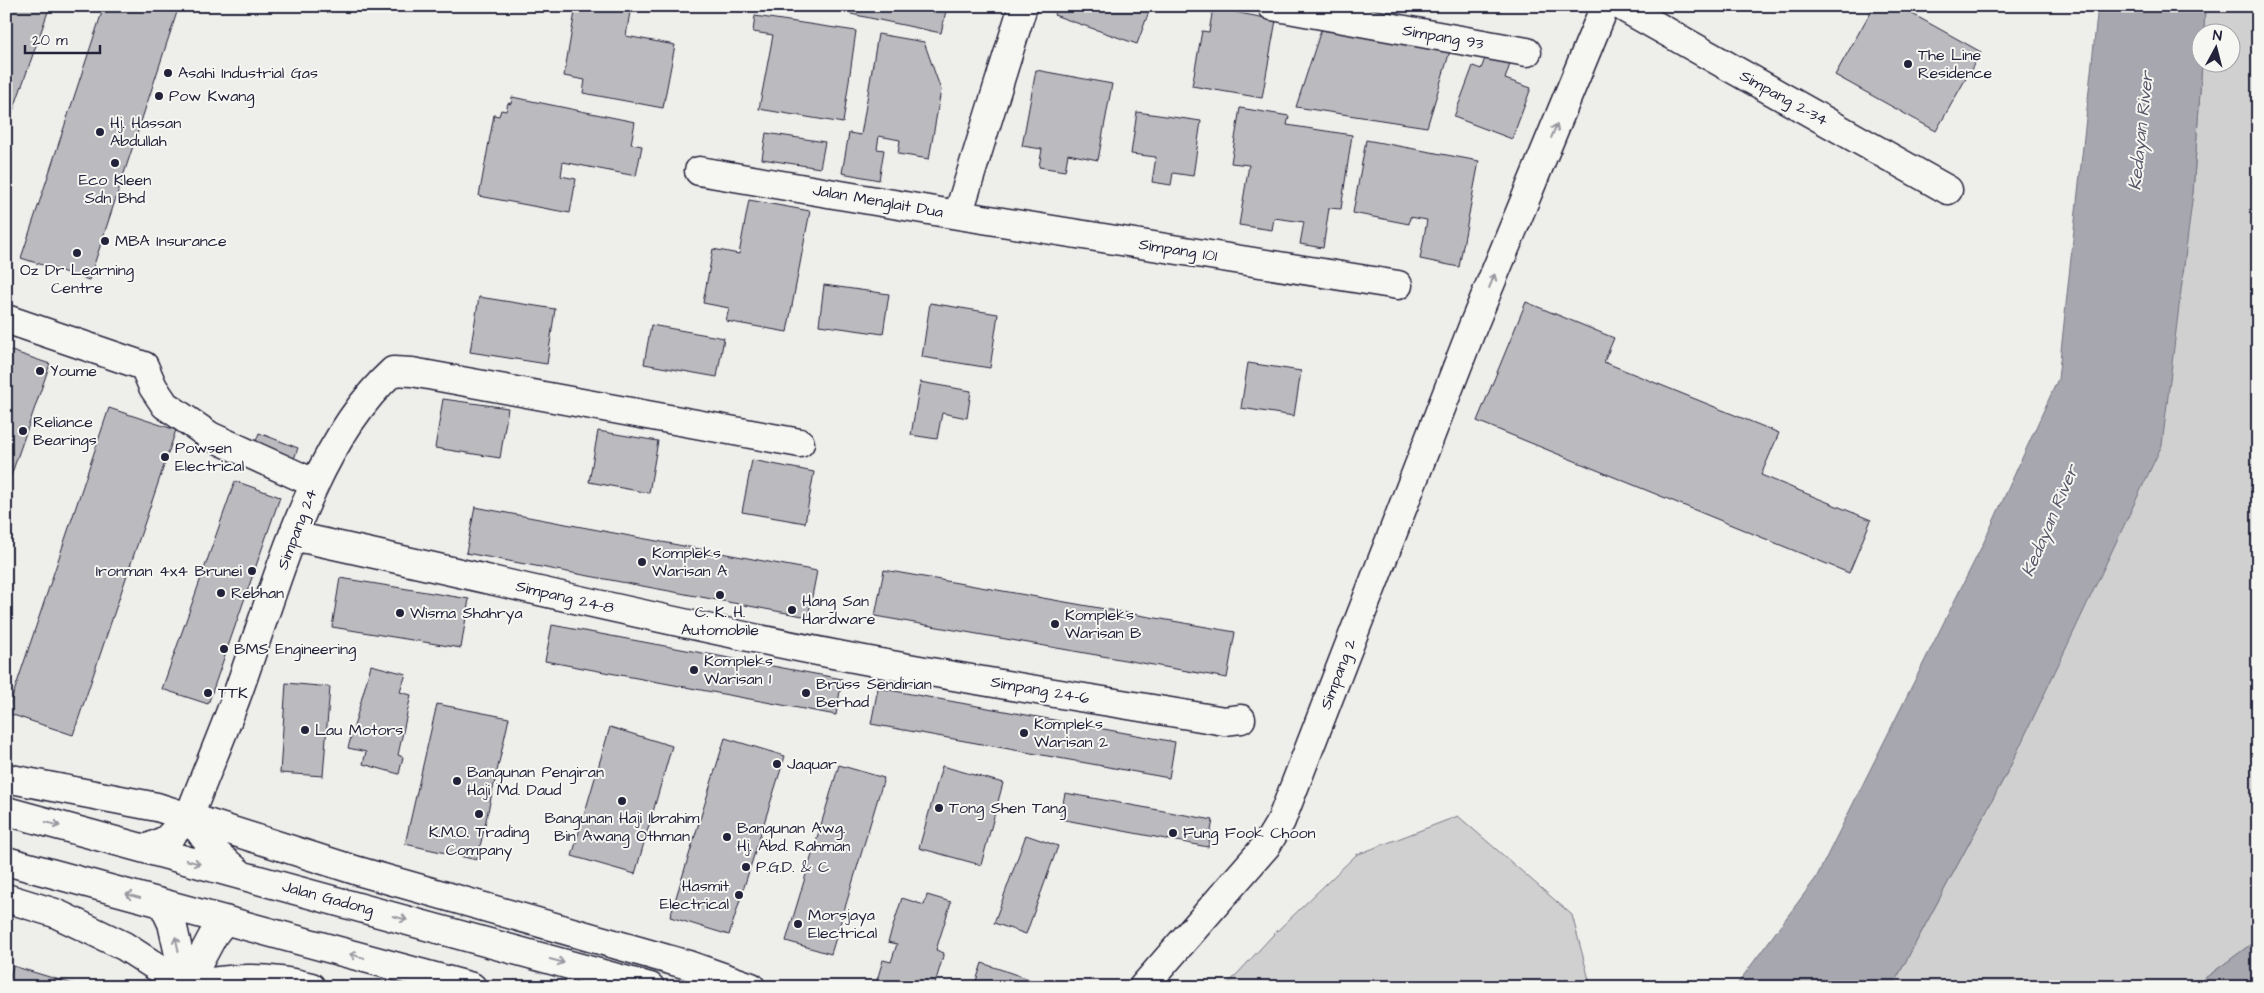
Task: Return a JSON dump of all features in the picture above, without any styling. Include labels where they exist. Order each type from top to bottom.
[{"type":"street","name":"Jalan Menglait Dua","points":[[699,170],[958,215],[1023,6]]},
{"type":"street","name":"Simpang 93","points":[[1272,6],[1527,52]]},
{"type":"street","name":"Simpang 2","points":[[1143,987],[1266,846],[1281,821],[1473,326],[1605,6]]},
{"type":"street","name":"Simpang 2-34","points":[[1621,6],[1948,190]]},
{"type":"street","name":"Simpang 101","points":[[958,215],[1398,285]]},
{"type":"street","points":[[6,319],[144,366],[153,387],[165,405],[210,436],[314,483]]},
{"type":"street","name":"Simpang 24","points":[[189,817],[242,682],[293,536],[314,483],[376,386],[393,371],[412,372],[800,443]]},
{"type":"street","name":"Simpang 24-8","points":[[293,536],[440,568],[559,597],[839,655]]},
{"type":"street","name":"Simpang 24-6","points":[[839,655],[1224,721],[1241,719]]},
{"type":"street","points":[[6,778],[157,807],[358,870],[688,965],[751,987]]},
{"type":"street","name":"Jalan Gadong","points":[[6,811],[650,987]]},
{"type":"street","points":[[146,850],[166,840],[189,817]]},
{"type":"street","points":[[189,817],[218,854],[242,875]]},
{"type":"street","points":[[6,861],[472,987]]},
{"type":"street","points":[[6,898],[55,913],[124,946],[186,986],[226,978],[253,978],[297,983],[311,987]]},
{"type":"street","points":[[162,904],[172,923],[186,986]]},
{"type":"street","points":[[186,986],[214,934],[225,920]]},
{"type":"shaded area","points":[[2205,6],[2258,6],[2258,939],[2193,987],[1892,987],[2010,767],[2193,193],[2201,72],[2242,72],[2242,22],[2204,22]]},
{"type":"shaded area","points":[[1458,816],[1572,915],[1591,987],[1225,987],[1273,935],[1356,855]]},
{"type":"water","name":"Kedayan River","points":[[2098,6],[2205,6],[2204,22],[2192,22],[2192,72],[2201,72],[2193,193],[2162,445],[2010,767],[1892,987],[1735,987],[1816,878],[1983,544],[2058,379]]},
{"type":"water","points":[[2258,939],[2258,987],[2193,987]]},
{"type":"building","points":[[6,6],[50,6],[6,131]]},
{"type":"building","name":"Hj. Hassan Abdullah","points":[[104,6],[179,6],[89,280],[21,258]]},
{"type":"building","points":[[576,6],[631,6],[626,36],[675,45],[663,108],[583,93],[585,80],[564,76]]},
{"type":"building","points":[[852,6],[947,6],[941,33],[851,14]]},
{"type":"building","points":[[1057,6],[1151,6],[1137,44],[1054,15]]},
{"type":"building","name":"The Line Residence","points":[[1874,6],[1898,6],[1981,52],[1936,131],[1835,75]]},
{"type":"building","points":[[1213,8],[1276,20],[1262,98],[1192,86],[1202,31],[1209,32]]},
{"type":"building","points":[[755,16],[856,31],[843,123],[759,109],[773,35],[753,32]]},
{"type":"building","points":[[1321,30],[1434,46],[1450,51],[1427,127],[1296,107]]},
{"type":"building","points":[[878,34],[924,42],[941,90],[929,159],[898,154],[900,140],[879,136],[877,149],[884,150],[879,180],[842,173],[849,133],[861,135]]},
{"type":"building","points":[[1487,53],[1511,61],[1505,79],[1531,88],[1512,139],[1454,117],[1473,66],[1481,69]]},
{"type":"building","points":[[1036,70],[1112,84],[1098,160],[1068,154],[1065,171],[1039,167],[1042,149],[1022,146]]},
{"type":"building","points":[[512,97],[635,122],[631,144],[642,146],[636,176],[563,162],[561,176],[576,179],[570,213],[479,196],[494,115],[499,116],[501,110],[506,111],[508,103],[511,104]]},
{"type":"building","points":[[1240,108],[1289,116],[1287,125],[1352,135],[1341,209],[1329,208],[1323,248],[1300,244],[1304,222],[1274,218],[1272,230],[1239,225],[1249,165],[1231,163]]},
{"type":"building","points":[[1137,112],[1201,121],[1193,176],[1173,173],[1171,185],[1152,182],[1156,157],[1131,154]]},
{"type":"building","points":[[766,133],[825,142],[820,168],[762,159]]},
{"type":"building","points":[[1366,140],[1479,161],[1459,267],[1420,259],[1427,220],[1410,217],[1409,224],[1353,213]]},
{"type":"building","points":[[749,200],[810,211],[787,332],[726,321],[729,308],[703,303],[713,249],[739,254]]},
{"type":"building","points":[[824,285],[889,294],[883,334],[819,325]]},
{"type":"building","points":[[479,297],[555,309],[547,364],[470,352]]},
{"type":"building","points":[[1526,302],[1614,338],[1604,362],[1779,433],[1761,475],[1871,520],[1849,573],[1477,421]]},
{"type":"building","points":[[930,303],[998,314],[990,368],[922,357]]},
{"type":"building","points":[[651,325],[724,338],[717,377],[644,364]]},
{"type":"building","points":[[6,349],[50,364],[6,490]]},
{"type":"building","points":[[1248,363],[1301,371],[1294,416],[1241,408]]},
{"type":"building","points":[[920,382],[971,391],[967,418],[942,413],[937,439],[911,435]]},
{"type":"building","points":[[443,399],[508,408],[500,458],[435,448]]},
{"type":"building","points":[[109,408],[176,430],[73,735],[7,713]]},
{"type":"building","points":[[598,431],[658,441],[649,493],[589,482]]},
{"type":"building","points":[[259,433],[298,448],[291,467],[252,452]]},
{"type":"building","points":[[752,460],[814,472],[805,523],[742,512]]},
{"type":"building","name":"Rebhan","points":[[235,481],[280,497],[208,704],[162,689]]},
{"type":"building","name":"Kompleks Warisan A","points":[[475,507],[817,571],[808,617],[466,553]]},
{"type":"building","name":"Kompleks Warisan B","points":[[884,570],[1235,632],[1227,678],[875,616]]},
{"type":"building","name":"Wisma Shahrya","points":[[340,578],[469,599],[461,648],[332,627]]},
{"type":"building","name":"Kompleks Warisan 1","points":[[552,625],[842,679],[836,715],[545,661]]},
{"type":"building","points":[[371,665],[406,674],[400,692],[411,695],[398,755],[403,757],[399,774],[363,764],[366,752],[348,748]]},
{"type":"building","name":"Lau Motors","points":[[286,683],[330,687],[323,776],[280,773]]},
{"type":"building","name":"Kompleks Warisan 2","points":[[878,688],[1175,742],[1169,778],[871,724]]},
{"type":"building","name":"Bangunan Pengiran Haji Md. Daud","points":[[437,704],[509,718],[477,860],[405,844]]},
{"type":"building","name":"Bangunan Haji Ibrahim Bin Awang Othman","points":[[610,727],[672,746],[635,874],[572,856]]},
{"type":"building","name":"Bangunan Awg. Hj. Abd. Rahman","points":[[725,738],[785,756],[729,935],[670,917]]},
{"type":"building","points":[[839,765],[884,778],[831,954],[786,941]]},
{"type":"building","points":[[942,766],[1003,783],[981,865],[919,848]]},
{"type":"building","name":"Fung Fook Choon","points":[[1065,793],[1213,820],[1208,847],[1060,819]]},
{"type":"building","points":[[1026,835],[1058,846],[1026,934],[994,923]]},
{"type":"building","points":[[927,895],[951,902],[936,950],[944,953],[934,987],[875,987],[883,960],[891,962],[897,944],[888,942],[902,898],[924,905]]},
{"type":"building","points":[[982,963],[1046,985],[1046,987],[974,987]]},
{"type":"building","points":[[13,966],[76,985],[75,987],[7,987]]},
{"type":"place","name":"The Line Residence","points":[[1908,64]]},
{"type":"place","name":"Asahi Industrial Gas","points":[[168,73]]},
{"type":"place","name":"Pow Kwang","points":[[159,96]]},
{"type":"place","name":"Hj. Hassan Abdullah","points":[[100,132]]},
{"type":"place","name":"Eco Kleen Sdn Bhd","points":[[115,163]]},
{"type":"place","name":"MBA Insurance","points":[[105,241]]},
{"type":"place","name":"Oz Dr Learning Centre","points":[[77,253]]},
{"type":"place","name":"Youme","points":[[40,371]]},
{"type":"place","name":"Reliance Bearings","points":[[23,431]]},
{"type":"place","name":"Powsen Electrical","points":[[165,457]]},
{"type":"place","name":"Kompleks Warisan A","points":[[642,562]]},
{"type":"place","name":"Ironman 4x4 Brunei","points":[[252,571]]},
{"type":"place","name":"Rebhan","points":[[221,593]]},
{"type":"place","name":"C. K. H. Automobile","points":[[720,595]]},
{"type":"place","name":"Hang San Hardware","points":[[792,610]]},
{"type":"place","name":"Wisma Shahrya","points":[[400,613]]},
{"type":"place","name":"Kompleks Warisan B","points":[[1055,624]]},
{"type":"place","name":"BMS Engineering","points":[[224,649]]},
{"type":"place","name":"Kompleks Warisan 1","points":[[694,670]]},
{"type":"place","name":"TTK","points":[[208,693]]},
{"type":"place","name":"Bruss Sendirian Berhad","points":[[806,693]]},
{"type":"place","name":"Lau Motors","points":[[305,730]]},
{"type":"place","name":"Kompleks Warisan 2","points":[[1024,733]]},
{"type":"place","name":"Jaquar","points":[[777,764]]},
{"type":"place","name":"Bangunan Pengiran Haji Md. Daud","points":[[457,781]]},
{"type":"place","name":"Bangunan Haji Ibrahim Bin Awang Othman","points":[[622,801]]},
{"type":"place","name":"Tong Shen Tang","points":[[939,808]]},
{"type":"place","name":"K.M.O. Trading Company","points":[[479,814]]},
{"type":"place","name":"Fung Fook Choon","points":[[1173,833]]},
{"type":"place","name":"Bangunan Awg. Hj. Abd. Rahman","points":[[727,837]]},
{"type":"place","name":"P.G.D. & C","points":[[746,867]]},
{"type":"place","name":"Hasmit Electrical","points":[[739,895]]},
{"type":"place","name":"Morsjaya Electrical","points":[[798,924]]}]
